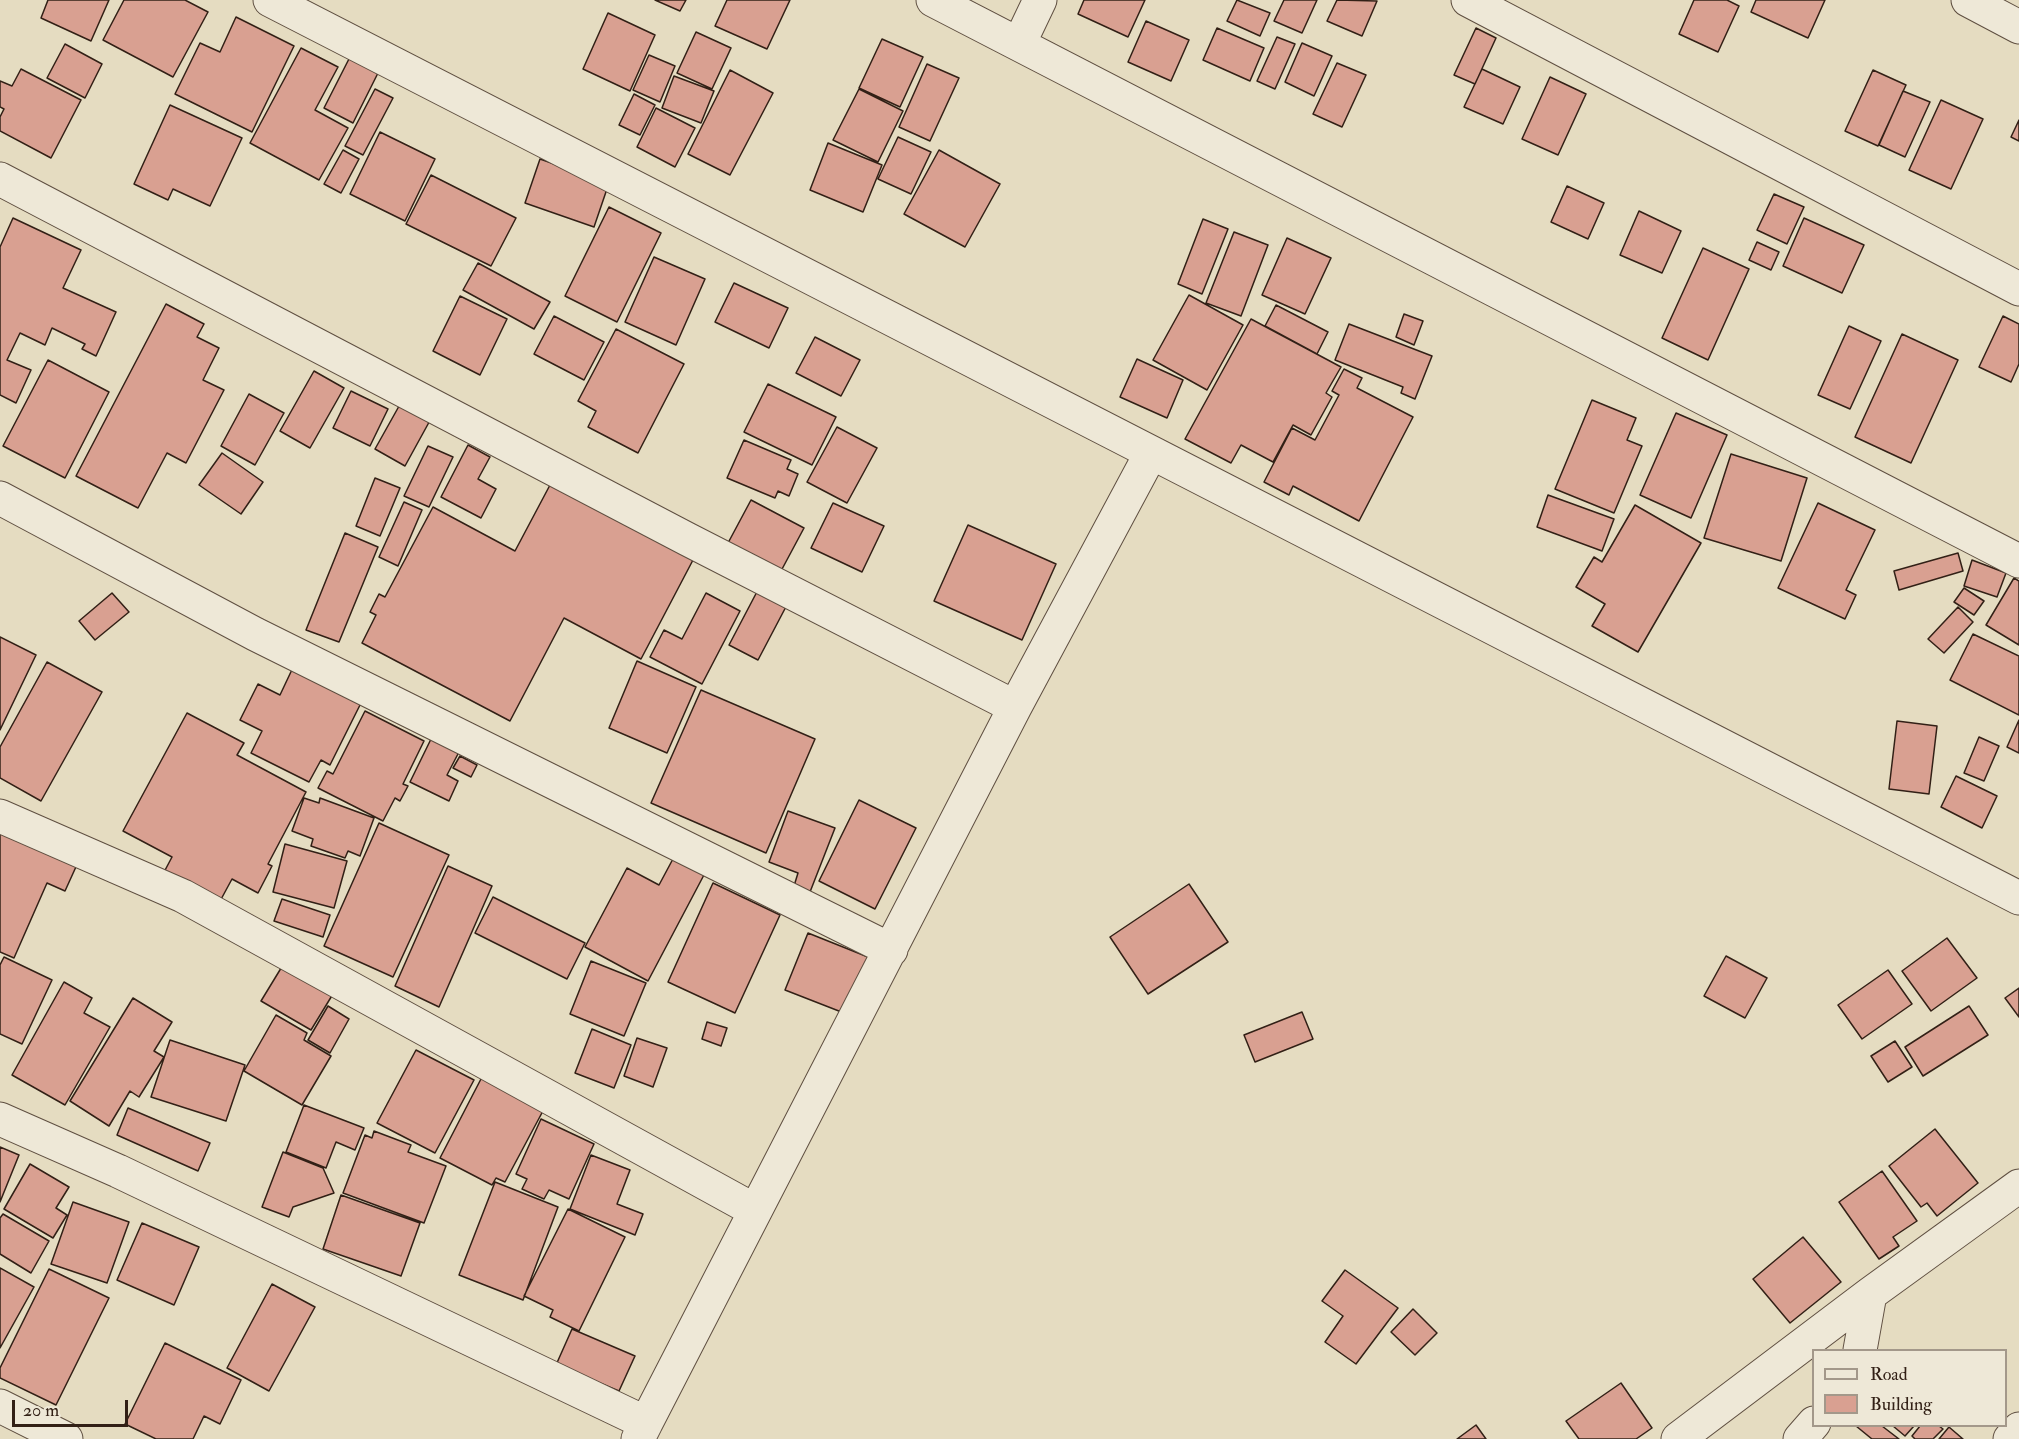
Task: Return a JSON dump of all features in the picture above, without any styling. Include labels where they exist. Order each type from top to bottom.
[{"type":"street","points":[[270,0],[1150,455],[2019,898]]},
{"type":"street","points":[[933,0],[2019,561]]},
{"type":"street","points":[[1019,44],[1040,0]]},
{"type":"street","points":[[1468,0],[2019,289]]},
{"type":"street","points":[[1968,0],[2019,27]]},
{"type":"street","points":[[0,179],[687,539],[1016,707]]},
{"type":"street","points":[[0,1119],[150,1186],[642,1431],[754,1210],[1150,455]]},
{"type":"street","points":[[0,498],[255,634],[891,950]]},
{"type":"street","points":[[0,816],[183,896],[754,1210]]},
{"type":"street","points":[[1678,1439],[1870,1294],[2019,1186]]},
{"type":"street","points":[[1860,1349],[1870,1294]]},
{"type":"street","points":[[0,1406],[66,1439]]},
{"type":"street","points":[[1800,1439],[1812,1425]]},
{"type":"street","points":[[2010,1439],[2019,1429]]},
{"type":"building","points":[[48,0],[109,0],[91,41],[41,18]]},
{"type":"building","points":[[124,0],[185,0],[208,12],[173,77],[103,40]]},
{"type":"building","points":[[655,0],[686,0],[680,11]]},
{"type":"building","points":[[727,0],[790,0],[767,49],[715,26]]},
{"type":"building","points":[[1084,0],[1145,0],[1128,37],[1078,14]]},
{"type":"building","points":[[1237,0],[1270,13],[1260,36],[1227,21]]},
{"type":"building","points":[[1284,0],[1317,0],[1302,33],[1274,21]]},
{"type":"building","points":[[1337,0],[1377,1],[1362,36],[1327,21]]},
{"type":"building","points":[[1694,0],[1727,0],[1739,6],[1718,52],[1679,34]]},
{"type":"building","points":[[1756,0],[1825,0],[1808,38],[1751,12]]},
{"type":"building","points":[[608,13],[655,35],[630,91],[583,69]]},
{"type":"building","points":[[236,17],[294,46],[252,132],[175,94],[200,43],[220,52]]},
{"type":"building","points":[[1146,21],[1189,40],[1171,81],[1128,62]]},
{"type":"building","points":[[1217,28],[1264,48],[1250,81],[1203,60]]},
{"type":"building","points":[[1476,28],[1496,38],[1475,84],[1454,75]]},
{"type":"building","points":[[696,32],[731,48],[712,89],[677,73]]},
{"type":"building","points":[[1277,37],[1295,44],[1275,89],[1257,81]]},
{"type":"building","points":[[882,39],[923,57],[900,107],[859,88]]},
{"type":"building","points":[[1302,43],[1332,56],[1314,96],[1285,82]]},
{"type":"building","points":[[65,44],[102,64],[85,98],[47,78]]},
{"type":"building","points":[[301,48],[338,67],[315,110],[348,128],[319,180],[250,143]]},
{"type":"building","points":[[353,51],[382,65],[353,123],[324,108]]},
{"type":"building","points":[[649,55],[675,66],[660,102],[633,90]]},
{"type":"building","points":[[1337,63],[1366,75],[1342,127],[1313,114]]},
{"type":"building","points":[[927,64],[959,78],[930,141],[899,127]]},
{"type":"building","points":[[21,69],[81,100],[51,158],[0,131],[0,117],[4,109],[0,107],[0,81],[12,86]]},
{"type":"building","points":[[1482,69],[1520,87],[1503,124],[1464,107]]},
{"type":"building","points":[[730,70],[773,93],[730,175],[688,154]]},
{"type":"building","points":[[1873,70],[1906,85],[1878,146],[1845,131]]},
{"type":"building","points":[[674,76],[714,91],[701,123],[662,108]]},
{"type":"building","points":[[1550,77],[1586,94],[1558,155],[1522,139]]},
{"type":"building","points":[[375,89],[393,98],[363,155],[345,146]]},
{"type":"building","points":[[859,89],[903,111],[878,162],[833,140]]},
{"type":"building","points":[[1903,91],[1930,102],[1905,157],[1879,145]]},
{"type":"building","points":[[634,94],[655,105],[640,135],[619,125]]},
{"type":"building","points":[[1941,100],[1983,119],[1951,189],[1909,170]]},
{"type":"building","points":[[170,105],[242,138],[210,206],[173,189],[168,200],[134,184]]},
{"type":"building","points":[[656,108],[695,128],[675,167],[637,147]]},
{"type":"building","points":[[2019,120],[2019,141],[2011,137]]},
{"type":"building","points":[[380,132],[435,159],[405,221],[350,194]]},
{"type":"building","points":[[898,137],[931,152],[911,194],[878,179]]},
{"type":"building","points":[[828,143],[882,165],[863,212],[810,190]]},
{"type":"building","points":[[343,150],[359,159],[341,193],[324,184]]},
{"type":"building","points":[[939,150],[1000,184],[965,247],[904,214]]},
{"type":"building","points":[[540,159],[609,183],[594,227],[525,203]]},
{"type":"building","points":[[431,175],[516,218],[491,266],[406,224]]},
{"type":"building","points":[[1567,186],[1604,203],[1588,239],[1551,222]]},
{"type":"building","points":[[1774,194],[1804,207],[1787,244],[1757,230]]},
{"type":"building","points":[[609,207],[661,233],[617,322],[565,296]]},
{"type":"building","points":[[1639,211],[1681,231],[1662,273],[1620,255]]},
{"type":"building","points":[[13,218],[81,250],[63,288],[116,312],[96,356],[82,349],[85,344],[52,328],[45,345],[20,333],[7,360],[31,370],[16,403],[0,395],[0,247]]},
{"type":"building","points":[[1804,218],[1864,245],[1842,293],[1783,266]]},
{"type":"building","points":[[1203,219],[1228,229],[1202,294],[1178,284]]},
{"type":"building","points":[[1234,232],[1268,245],[1241,316],[1206,303]]},
{"type":"building","points":[[1287,238],[1331,258],[1305,314],[1262,295]]},
{"type":"building","points":[[1757,242],[1779,252],[1771,270],[1749,260]]},
{"type":"building","points":[[1703,248],[1749,269],[1708,360],[1662,338]]},
{"type":"building","points":[[654,257],[705,279],[676,345],[625,322]]},
{"type":"building","points":[[478,263],[550,302],[534,329],[463,290]]},
{"type":"building","points":[[734,283],[788,308],[769,348],[715,322]]},
{"type":"building","points":[[1189,295],[1243,325],[1207,390],[1153,360]]},
{"type":"building","points":[[460,296],[507,319],[480,375],[433,351]]},
{"type":"building","points":[[166,304],[204,324],[197,337],[219,348],[203,380],[224,390],[186,463],[167,453],[138,508],[76,476]]},
{"type":"building","points":[[1276,305],[1328,332],[1317,354],[1265,326]]},
{"type":"building","points":[[1404,314],[1423,321],[1414,345],[1396,337]]},
{"type":"building","points":[[554,316],[604,342],[584,380],[534,354]]},
{"type":"building","points":[[2003,316],[2019,324],[2019,364],[2011,382],[1979,367]]},
{"type":"building","points":[[1251,319],[1341,367],[1326,393],[1332,397],[1311,435],[1293,425],[1273,462],[1241,445],[1231,463],[1185,439]]},
{"type":"building","points":[[1349,324],[1432,356],[1415,399],[1401,393],[1403,387],[1335,360]]},
{"type":"building","points":[[1849,326],[1881,341],[1850,409],[1818,395]]},
{"type":"building","points":[[616,329],[684,364],[638,453],[588,427],[596,411],[578,401]]},
{"type":"building","points":[[1902,334],[1958,360],[1911,463],[1855,437]]},
{"type":"building","points":[[815,337],[860,360],[841,396],[796,373]]},
{"type":"building","points":[[1137,359],[1183,380],[1167,418],[1120,397]]},
{"type":"building","points":[[48,360],[109,392],[65,478],[3,446]]},
{"type":"building","points":[[1344,369],[1362,378],[1357,388],[1413,417],[1359,521],[1293,486],[1289,495],[1264,482],[1292,428],[1315,440],[1339,395],[1332,391]]},
{"type":"building","points":[[314,371],[344,388],[310,448],[280,431]]},
{"type":"building","points":[[768,384],[836,417],[812,465],[744,432]]},
{"type":"building","points":[[351,391],[388,409],[370,446],[333,428]]},
{"type":"building","points":[[249,394],[284,413],[255,465],[221,446]]},
{"type":"building","points":[[403,399],[433,415],[405,466],[375,449]]},
{"type":"building","points":[[1592,400],[1636,418],[1627,440],[1642,446],[1614,513],[1555,489]]},
{"type":"building","points":[[1676,413],[1727,435],[1691,518],[1640,495]]},
{"type":"building","points":[[837,427],[877,448],[847,503],[807,482]]},
{"type":"building","points":[[744,440],[791,460],[787,469],[798,474],[789,496],[778,491],[775,498],[727,478]]},
{"type":"building","points":[[468,445],[490,457],[478,479],[496,489],[481,518],[441,497]]},
{"type":"building","points":[[428,446],[453,457],[429,507],[404,496]]},
{"type":"building","points":[[222,453],[263,482],[241,514],[199,485]]},
{"type":"building","points":[[1731,454],[1807,478],[1781,561],[1704,538]]},
{"type":"building","points":[[375,478],[400,488],[380,536],[356,526]]},
{"type":"building","points":[[550,485],[693,560],[641,659],[564,618],[510,721],[362,643],[376,615],[370,612],[379,594],[385,597],[433,507],[515,551]]},
{"type":"building","points":[[1548,495],[1614,519],[1602,551],[1537,527]]},
{"type":"building","points":[[751,500],[804,528],[781,571],[728,543]]},
{"type":"building","points":[[404,502],[422,510],[398,566],[379,557]]},
{"type":"building","points":[[833,503],[884,526],[862,572],[811,548]]},
{"type":"building","points":[[1818,503],[1875,530],[1846,590],[1856,595],[1845,619],[1778,588]]},
{"type":"building","points":[[1635,505],[1701,543],[1638,652],[1592,626],[1605,604],[1576,587],[1594,557],[1602,562]]},
{"type":"building","points":[[968,525],[1056,564],[1022,640],[934,601]]},
{"type":"building","points":[[345,533],[378,547],[339,642],[306,630]]},
{"type":"building","points":[[1958,553],[1963,571],[1899,590],[1894,571]]},
{"type":"building","points":[[1972,560],[2006,573],[1997,597],[1964,586]]},
{"type":"building","points":[[2014,578],[2019,581],[2019,645],[1986,625]]},
{"type":"building","points":[[760,586],[789,601],[758,660],[729,645]]},
{"type":"building","points":[[1964,588],[1984,601],[1974,615],[1954,602]]},
{"type":"building","points":[[112,593],[129,612],[95,640],[79,621]]},
{"type":"building","points":[[706,593],[740,611],[702,684],[650,657],[664,630],[682,639]]},
{"type":"building","points":[[1958,607],[1973,622],[1944,653],[1928,639]]},
{"type":"building","points":[[1973,634],[2019,656],[2019,715],[1950,680]]},
{"type":"building","points":[[0,637],[36,655],[0,730]]},
{"type":"building","points":[[297,659],[366,693],[330,765],[321,760],[309,782],[251,753],[262,731],[240,720],[258,684],[280,695]]},
{"type":"building","points":[[637,661],[696,687],[667,753],[609,728]]},
{"type":"building","points":[[47,662],[102,692],[41,801],[0,778],[0,747]]},
{"type":"building","points":[[701,690],[815,739],[766,853],[651,803]]},
{"type":"building","points":[[365,711],[424,741],[403,784],[408,786],[400,801],[395,798],[383,821],[318,788],[327,771],[333,774]]},
{"type":"building","points":[[187,713],[244,743],[237,755],[306,792],[268,864],[272,866],[258,893],[232,879],[219,903],[163,874],[172,857],[123,831]]},
{"type":"building","points":[[2019,720],[2019,753],[2007,747]]},
{"type":"building","points":[[1897,721],[1937,726],[1929,794],[1889,789]]},
{"type":"building","points":[[432,737],[460,750],[447,775],[458,781],[449,801],[410,782]]},
{"type":"building","points":[[1979,737],[1999,746],[1984,781],[1964,773]]},
{"type":"building","points":[[460,756],[477,765],[471,777],[453,768]]},
{"type":"building","points":[[1956,776],[1997,796],[1982,828],[1941,807]]},
{"type":"building","points":[[304,798],[319,803],[320,798],[374,818],[360,856],[348,851],[345,858],[311,846],[313,839],[292,831]]},
{"type":"building","points":[[859,800],[916,828],[875,909],[819,881]]},
{"type":"building","points":[[788,811],[835,828],[810,892],[794,886],[798,873],[769,862]]},
{"type":"building","points":[[379,823],[449,855],[393,977],[324,946]]},
{"type":"building","points":[[0,824],[80,858],[65,891],[47,883],[14,958],[0,952]]},
{"type":"building","points":[[285,844],[347,861],[334,908],[273,892]]},
{"type":"building","points":[[674,857],[705,873],[648,981],[585,947],[627,868],[659,885]]},
{"type":"building","points":[[448,866],[492,886],[439,1007],[395,986]]},
{"type":"building","points":[[713,883],[780,915],[735,1013],[668,982]]},
{"type":"building","points":[[1189,884],[1228,942],[1148,994],[1110,937]]},
{"type":"building","points":[[493,897],[585,943],[567,979],[475,933]]},
{"type":"building","points":[[282,899],[330,915],[323,937],[274,921]]},
{"type":"building","points":[[808,933],[868,957],[844,1013],[785,990]]},
{"type":"building","points":[[1947,938],[1977,978],[1931,1011],[1902,971]]},
{"type":"building","points":[[1726,956],[1767,978],[1745,1018],[1704,996]]},
{"type":"building","points":[[4,957],[52,980],[22,1044],[0,1034],[0,965]]},
{"type":"building","points":[[286,960],[336,989],[311,1030],[261,1001]]},
{"type":"building","points":[[591,961],[646,983],[624,1036],[570,1014]]},
{"type":"building","points":[[1888,970],[1912,1004],[1862,1039],[1838,1005]]},
{"type":"building","points":[[64,982],[92,998],[84,1013],[110,1027],[65,1105],[12,1075]]},
{"type":"building","points":[[2019,988],[2019,1017],[2005,998]]},
{"type":"building","points":[[133,998],[172,1022],[154,1051],[164,1057],[139,1097],[130,1091],[109,1126],[70,1101]]},
{"type":"building","points":[[328,1006],[349,1019],[330,1053],[308,1040]]},
{"type":"building","points":[[1969,1006],[1988,1035],[1923,1076],[1905,1047]]},
{"type":"building","points":[[1302,1012],[1313,1039],[1255,1062],[1244,1035]]},
{"type":"building","points":[[276,1015],[307,1033],[304,1040],[331,1056],[302,1105],[244,1071]]},
{"type":"building","points":[[707,1022],[727,1028],[721,1046],[702,1039]]},
{"type":"building","points":[[592,1029],[631,1045],[614,1088],[575,1073]]},
{"type":"building","points":[[637,1038],[667,1048],[653,1087],[624,1076]]},
{"type":"building","points":[[170,1040],[245,1065],[226,1121],[151,1097]]},
{"type":"building","points":[[1895,1041],[1912,1067],[1888,1082],[1871,1056]]},
{"type":"building","points":[[416,1050],[474,1080],[435,1153],[377,1123]]},
{"type":"building","points":[[482,1077],[544,1109],[505,1182],[496,1178],[492,1185],[440,1158]]},
{"type":"building","points":[[304,1105],[364,1128],[355,1150],[336,1142],[326,1168],[286,1152]]},
{"type":"building","points":[[128,1108],[210,1143],[198,1171],[117,1135]]},
{"type":"building","points":[[541,1119],[594,1144],[569,1199],[549,1190],[544,1199],[522,1189],[527,1179],[516,1174]]},
{"type":"building","points":[[1935,1129],[1978,1183],[1937,1216],[1927,1203],[1921,1207],[1889,1166]]},
{"type":"building","points":[[374,1131],[411,1145],[408,1152],[446,1166],[424,1223],[343,1193],[365,1135],[372,1138]]},
{"type":"building","points":[[0,1147],[19,1155],[0,1202]]},
{"type":"building","points":[[283,1152],[323,1168],[334,1193],[293,1207],[289,1217],[262,1207]]},
{"type":"building","points":[[591,1155],[630,1170],[617,1204],[643,1214],[635,1235],[570,1209]]},
{"type":"building","points":[[30,1164],[69,1187],[56,1208],[67,1215],[53,1238],[4,1209]]},
{"type":"building","points":[[1882,1171],[1917,1221],[1893,1237],[1899,1246],[1879,1259],[1839,1202]]},
{"type":"building","points":[[495,1182],[558,1207],[523,1300],[459,1275]]},
{"type":"building","points":[[341,1195],[420,1223],[401,1276],[323,1249]]},
{"type":"building","points":[[73,1202],[129,1222],[107,1283],[51,1264]]},
{"type":"building","points":[[568,1209],[625,1237],[579,1331],[550,1317],[553,1310],[524,1296]]},
{"type":"building","points":[[3,1214],[49,1241],[31,1273],[0,1254],[0,1218]]},
{"type":"building","points":[[142,1223],[199,1247],[174,1305],[117,1280]]},
{"type":"building","points":[[1803,1237],[1841,1282],[1790,1323],[1753,1279]]},
{"type":"building","points":[[0,1268],[34,1287],[0,1348]]},
{"type":"building","points":[[49,1269],[109,1298],[56,1405],[0,1378],[0,1368]]},
{"type":"building","points":[[1345,1270],[1398,1308],[1356,1364],[1325,1342],[1343,1316],[1322,1301]]},
{"type":"building","points":[[272,1284],[315,1307],[269,1391],[227,1368]]},
{"type":"building","points":[[1413,1309],[1437,1333],[1415,1355],[1391,1332]]},
{"type":"building","points":[[572,1329],[635,1356],[619,1391],[556,1365]]},
{"type":"building","points":[[165,1343],[241,1380],[220,1424],[204,1416],[193,1439],[156,1439],[125,1424]]},
{"type":"building","points":[[1621,1383],[1652,1428],[1636,1439],[1579,1439],[1566,1421]]},
{"type":"building","points":[[1476,1425],[1486,1439],[1457,1439]]},
{"type":"building","points":[[1857,1427],[1883,1427],[1899,1439],[1872,1439]]},
{"type":"building","points":[[1894,1427],[1913,1427],[1905,1436]]},
{"type":"building","points":[[1919,1427],[1943,1429],[1933,1439],[1915,1439],[1912,1436]]},
{"type":"building","points":[[1949,1427],[1963,1439],[1939,1439]]}]
